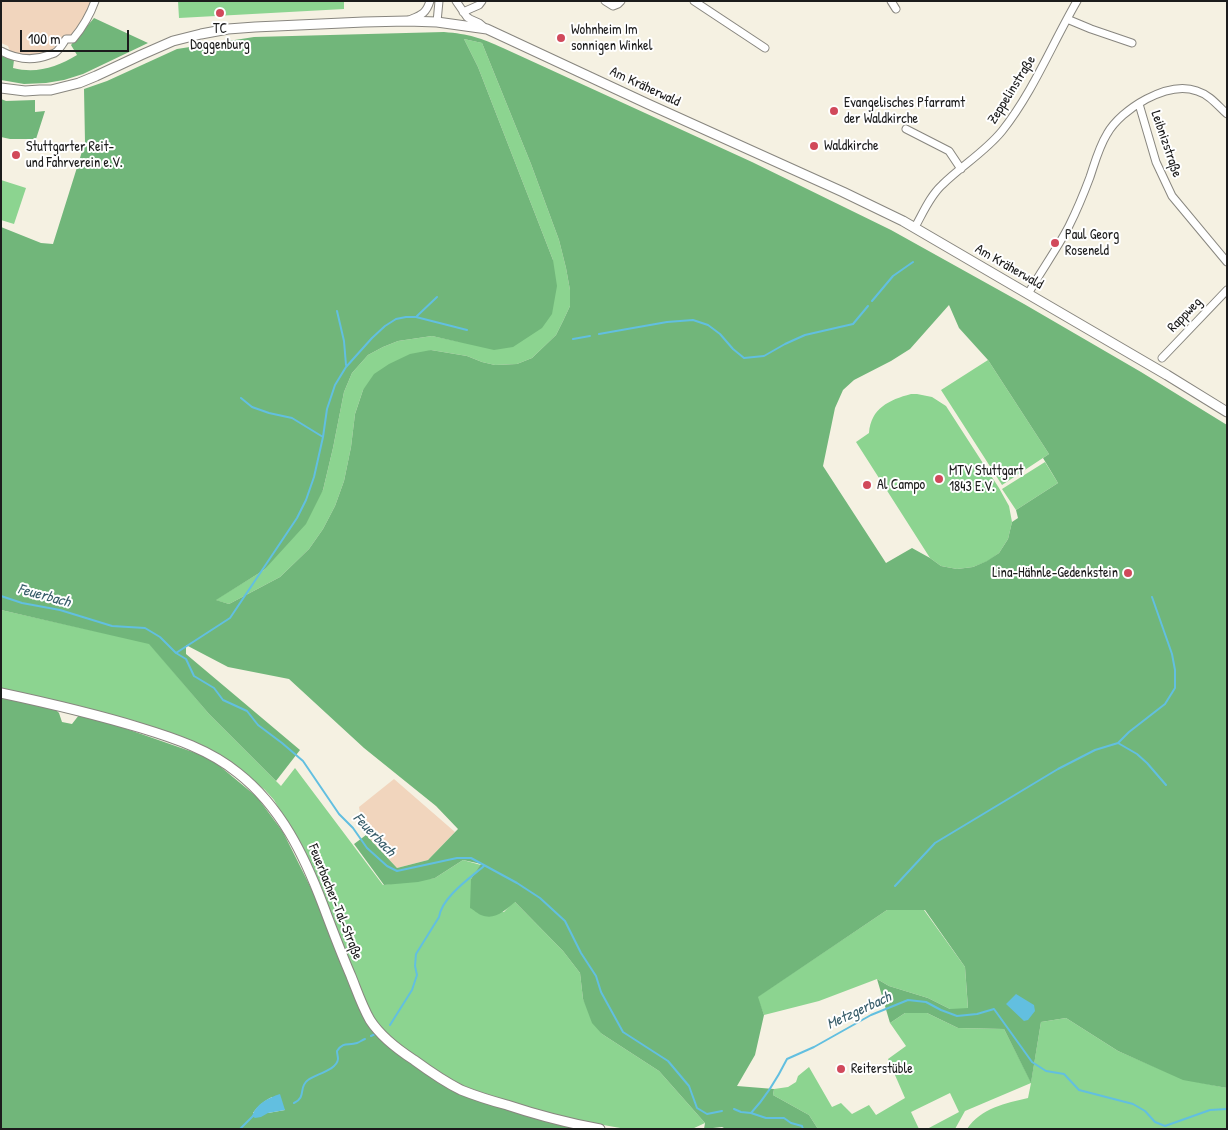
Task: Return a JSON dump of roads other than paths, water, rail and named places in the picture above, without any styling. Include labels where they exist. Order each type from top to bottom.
[{"type":"main road","name":"Am Kräherwald","points":[[1,88],[26,91],[51,90],[96,76],[173,41],[228,29],[407,21],[437,22],[485,28],[843,192],[915,227],[1227,412]]},
{"type":"main road","name":"Feuerbacher-Tal-Straße","points":[[1,693],[72,709],[154,732],[203,751],[230,766],[266,798],[278,813],[307,866],[359,998],[371,1021],[382,1035],[413,1059],[460,1089],[482,1098],[556,1120],[600,1129]]},
{"type":"street","points":[[1,51],[15,57],[25,58],[36,58],[56,52],[66,39],[73,39],[78,33],[86,22],[95,1]]},
{"type":"street","points":[[407,21],[427,10],[430,1]]},
{"type":"street","points":[[437,22],[439,1]]},
{"type":"street","points":[[456,1],[470,19],[485,28]]},
{"type":"street","points":[[464,12],[479,5],[482,1]]},
{"type":"street","points":[[605,1],[613,6],[622,1]]},
{"type":"street","points":[[694,1],[765,48]]},
{"type":"street","points":[[891,1],[896,9]]},
{"type":"street","name":"Zeppelinstraße","points":[[915,227],[940,187],[1000,133],[1014,116],[1077,1]]},
{"type":"street","points":[[456,24],[462,20],[464,12]]},
{"type":"street","points":[[1067,20],[1132,43]]},
{"type":"street","points":[[1028,294],[1069,226],[1106,135],[1119,119],[1139,104],[1163,92],[1180,89],[1197,90],[1205,94],[1227,114]]},
{"type":"street","name":"Leibnizstraße","points":[[1139,104],[1156,162],[1172,196],[1227,262]]},
{"type":"street","points":[[906,129],[949,151],[961,169]]},
{"type":"street","name":"Rappweg","points":[[1162,358],[1227,290]]},
{"type":"water","points":[[1016,994],[1034,1005],[1035,1011],[1028,1020],[1024,1021],[1006,1004]]},
{"type":"water","points":[[280,1094],[285,1110],[268,1113],[261,1117],[255,1118],[252,1116],[256,1108],[263,1102]]},
{"type":"waterway","points":[[872,301],[893,276],[913,262]]},
{"type":"waterway","points":[[417,316],[437,297]]},
{"type":"waterway","points":[[599,334],[667,322],[693,320],[708,325],[744,358],[764,356],[805,335],[853,324],[868,306]]},
{"type":"waterway","points":[[337,311],[344,341],[346,365]]},
{"type":"waterway","points":[[176,653],[230,618],[297,518],[314,477],[327,409],[335,385],[346,367],[372,338],[396,319],[406,317],[416,317],[467,330]]},
{"type":"waterway","points":[[573,339],[590,336]]},
{"type":"waterway","points":[[241,398],[252,407],[292,418],[323,437]]},
{"type":"waterway","name":"Feuerbach","points":[[1,596],[22,603],[60,610],[112,626],[145,628],[160,637],[176,653],[186,659],[194,676],[214,688],[223,700],[247,711],[258,725],[303,761],[339,814],[353,828],[367,848],[387,866],[397,871],[457,858],[471,858],[540,898],[565,921],[581,953],[596,976],[601,992],[623,1032],[668,1061],[689,1086],[697,1108],[707,1114],[722,1111]]},
{"type":"waterway","points":[[895,886],[935,843],[1058,769],[1095,750],[1118,743],[1165,704],[1175,688],[1175,670],[1172,654],[1152,597]]},
{"type":"waterway","points":[[1118,743],[1137,754],[1166,785]]},
{"type":"waterway","points":[[390,1025],[412,990],[417,975],[415,966],[416,954],[439,917],[445,902],[484,866]]},
{"type":"waterway","name":"Metzgerbach","points":[[751,1113],[771,1088],[787,1059],[814,1047],[871,1015],[908,1000],[926,1002],[957,1016],[977,1014],[994,1009],[1032,1062],[1046,1071],[1064,1074],[1079,1090],[1133,1104],[1145,1111],[1155,1122],[1165,1126],[1210,1110],[1227,1109]]},
{"type":"waterway","points":[[371,1036],[375,1034]]},
{"type":"waterway","points":[[294,1103],[302,1095],[303,1086],[308,1080],[330,1069],[337,1063],[337,1051],[340,1048],[365,1039]]},
{"type":"waterway","points":[[734,1109],[766,1118],[784,1118],[791,1123],[802,1126],[803,1129]]},
{"type":"waterway","points":[[240,1129],[254,1115]]},
{"type":"place","name":"TC Doggenburg","points":[[220,13]]},
{"type":"place","name":"Wohnheim Im sonnigen Winkel","points":[[561,38]]},
{"type":"place","name":"Evangelisches Pfarramt der Waldkirche","points":[[834,111]]},
{"type":"place","name":"Waldkirche","points":[[814,146]]},
{"type":"place","name":"Stuttgarter Reit- und Fahrverein e.V.","points":[[16,155]]},
{"type":"place","name":"Paul Georg Roseneld","points":[[1055,243]]},
{"type":"place","name":"MTV Stuttgart 1843 E.V.","points":[[939,479]]},
{"type":"place","name":"Al Campo","points":[[867,485]]},
{"type":"place","name":"Lina-Hähnle-Gedenkstein","points":[[1128,573]]},
{"type":"place","name":"Reiterstüble","points":[[841,1069]]}]
